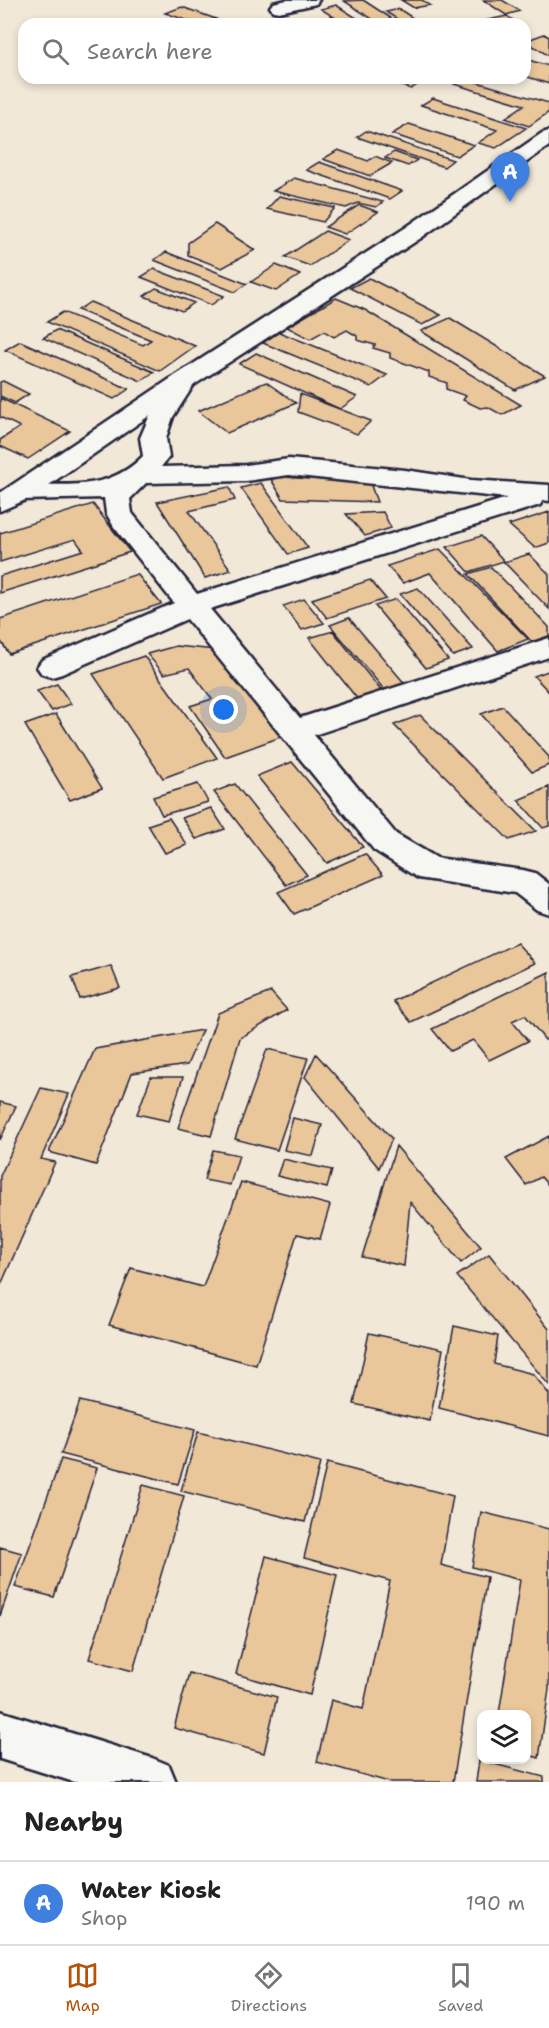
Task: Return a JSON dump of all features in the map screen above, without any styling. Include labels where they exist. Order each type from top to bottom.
[{"type":"street","points":[[279,7],[310,0]]},
{"type":"street","points":[[11,498],[185,380],[413,233],[549,137]]},
{"type":"street","points":[[185,380],[161,417],[153,438],[156,457],[117,498],[119,513],[148,553],[193,605],[385,842],[430,869],[536,877],[549,901]]},
{"type":"street","points":[[11,498],[100,491],[141,475],[246,473],[289,468],[405,478],[471,488],[549,493]]},
{"type":"street","points":[[52,667],[193,605],[549,493]]},
{"type":"street","points":[[295,730],[549,647]]},
{"type":"street","points":[[0,1735],[152,1782]]},
{"type":"building","points":[[363,0],[391,18],[371,18],[344,1]]},
{"type":"building","points":[[401,0],[422,0],[430,5],[414,8]]},
{"type":"building","points":[[483,0],[502,0],[520,11],[506,15]]},
{"type":"building","points":[[336,5],[357,18],[335,18],[321,9]]},
{"type":"building","points":[[182,7],[213,18],[180,18],[165,13]]},
{"type":"building","points":[[399,9],[413,18],[396,18],[386,12]]},
{"type":"building","points":[[544,34],[549,37],[549,56],[531,45],[531,39]]},
{"type":"building","points":[[531,61],[549,66],[549,84],[531,78]]},
{"type":"building","points":[[396,84],[418,84],[411,89]]},
{"type":"building","points":[[454,84],[484,84],[549,103],[549,112],[529,126],[505,118],[524,105]]},
{"type":"building","points":[[433,98],[526,128],[496,148],[478,143],[497,130],[421,105]]},
{"type":"building","points":[[409,124],[474,145],[457,156],[392,134]]},
{"type":"building","points":[[366,131],[453,160],[444,167],[357,137]]},
{"type":"building","points":[[338,150],[368,161],[375,156],[392,163],[370,176],[323,159]]},
{"type":"building","points":[[394,152],[417,160],[408,166],[385,158]]},
{"type":"building","points":[[319,162],[402,191],[390,199],[306,170]]},
{"type":"building","points":[[294,178],[383,202],[376,207],[358,203],[346,208],[273,191]]},
{"type":"building","points":[[279,196],[335,208],[323,222],[267,209]]},
{"type":"building","points":[[359,205],[378,212],[345,234],[325,227]]},
{"type":"building","points":[[215,224],[255,250],[222,268],[188,255],[188,243]]},
{"type":"building","points":[[325,231],[349,240],[310,266],[285,257]]},
{"type":"building","points":[[166,252],[247,284],[235,292],[154,260]]},
{"type":"building","points":[[276,265],[300,275],[276,291],[251,282]]},
{"type":"building","points":[[154,269],[224,296],[211,305],[141,277]]},
{"type":"building","points":[[369,278],[441,315],[422,325],[350,288]]},
{"type":"building","points":[[156,288],[194,303],[182,311],[144,296]]},
{"type":"building","points":[[336,298],[365,310],[521,405],[502,415],[488,407],[480,408],[463,400],[466,396],[446,389],[447,383],[429,377],[429,372],[390,358],[390,353],[373,348],[375,345],[357,340],[357,336],[347,330],[334,337],[324,331],[310,339],[287,327]]},
{"type":"building","points":[[90,302],[195,346],[160,371],[47,322],[63,312],[143,345],[151,340],[78,310]]},
{"type":"building","points":[[450,318],[545,376],[515,390],[421,331]]},
{"type":"building","points":[[56,330],[154,372],[141,381],[43,338]]},
{"type":"building","points":[[279,332],[387,375],[371,387],[263,343]]},
{"type":"building","points":[[20,341],[129,389],[114,399],[5,350]]},
{"type":"building","points":[[256,353],[357,397],[340,409],[239,364]]},
{"type":"building","points":[[3,381],[29,394],[15,403],[0,396],[0,382]]},
{"type":"building","points":[[266,382],[296,403],[227,433],[198,411]]},
{"type":"building","points":[[300,394],[371,421],[357,434],[298,412]]},
{"type":"building","points":[[0,398],[70,431],[28,459],[0,446],[0,440],[20,427],[0,417]]},
{"type":"building","points":[[269,476],[370,483],[377,502],[283,499]]},
{"type":"building","points":[[261,483],[308,548],[288,554],[241,488]]},
{"type":"building","points":[[229,487],[235,500],[189,511],[231,570],[205,578],[157,502]]},
{"type":"building","points":[[93,504],[130,552],[0,593],[0,576],[83,550],[75,539],[0,562],[0,533]]},
{"type":"building","points":[[383,512],[391,528],[365,536],[346,514]]},
{"type":"building","points":[[549,512],[549,543],[535,548],[509,525]]},
{"type":"building","points":[[481,536],[504,561],[469,572],[447,547]]},
{"type":"building","points":[[440,549],[528,639],[498,651],[430,573],[403,583],[387,566]]},
{"type":"building","points":[[529,554],[549,574],[549,609],[504,562]]},
{"type":"building","points":[[491,567],[549,627],[549,636],[532,642],[468,574]]},
{"type":"building","points":[[137,574],[161,604],[9,654],[0,640],[0,619]]},
{"type":"building","points":[[370,580],[386,599],[327,618],[312,599]]},
{"type":"building","points":[[418,588],[473,649],[453,656],[400,594]]},
{"type":"building","points":[[304,599],[324,623],[302,630],[283,606]]},
{"type":"building","points":[[396,599],[448,660],[426,668],[375,606]]},
{"type":"building","points":[[349,618],[406,685],[387,693],[330,625]]},
{"type":"building","points":[[333,631],[383,693],[359,701],[309,638]]},
{"type":"building","points":[[176,646],[216,650],[281,737],[225,757],[190,706],[212,699],[189,668],[164,674],[147,654]]},
{"type":"building","points":[[144,656],[217,758],[163,778],[93,674]]},
{"type":"building","points":[[549,671],[549,692],[534,676]]},
{"type":"building","points":[[57,684],[71,704],[52,711],[37,691]]},
{"type":"building","points":[[503,706],[549,757],[549,765],[532,772],[481,714]]},
{"type":"building","points":[[56,714],[102,788],[70,800],[25,725]]},
{"type":"building","points":[[420,715],[536,831],[509,840],[394,725]]},
{"type":"building","points":[[292,762],[363,847],[327,863],[257,776]]},
{"type":"building","points":[[198,784],[208,802],[162,815],[153,797]]},
{"type":"building","points":[[235,784],[307,875],[286,885],[214,792]]},
{"type":"building","points":[[549,787],[549,826],[543,828],[518,800]]},
{"type":"building","points":[[211,808],[225,829],[196,839],[182,818]]},
{"type":"building","points":[[169,818],[187,845],[165,853],[148,825]]},
{"type":"building","points":[[365,854],[383,875],[294,914],[278,892]]},
{"type":"building","points":[[517,943],[535,963],[411,1022],[393,1001]]},
{"type":"building","points":[[111,966],[120,988],[80,999],[72,977]]},
{"type":"building","points":[[549,972],[549,1038],[545,1040],[525,1015],[512,1021],[528,1041],[489,1060],[473,1040],[450,1051],[432,1029]]},
{"type":"building","points":[[271,992],[287,1010],[240,1038],[211,1136],[178,1128],[218,1013]]},
{"type":"building","points":[[202,1030],[187,1065],[132,1073],[96,1165],[49,1152],[95,1049]]},
{"type":"building","points":[[267,1049],[308,1058],[277,1150],[235,1139]]},
{"type":"building","points":[[316,1054],[392,1139],[379,1168],[305,1077]]},
{"type":"building","points":[[151,1077],[183,1077],[169,1121],[137,1114]]},
{"type":"building","points":[[41,1088],[69,1094],[41,1159],[55,1162],[0,1287],[0,1176]]},
{"type":"building","points":[[0,1102],[16,1106],[0,1140]]},
{"type":"building","points":[[293,1118],[322,1125],[313,1156],[284,1150]]},
{"type":"building","points":[[549,1136],[549,1186],[541,1177],[526,1185],[506,1159]]},
{"type":"building","points":[[396,1146],[481,1247],[461,1263],[410,1202],[404,1266],[362,1257]]},
{"type":"building","points":[[213,1150],[239,1155],[230,1185],[204,1180]]},
{"type":"building","points":[[283,1159],[332,1170],[327,1188],[277,1176]]},
{"type":"building","points":[[241,1182],[330,1205],[320,1239],[297,1234],[256,1365],[109,1325],[131,1268],[203,1287]]},
{"type":"building","points":[[489,1254],[549,1329],[549,1385],[457,1276]]},
{"type":"building","points":[[454,1326],[498,1336],[494,1364],[533,1374],[549,1394],[549,1436],[439,1408]]},
{"type":"building","points":[[369,1333],[443,1349],[430,1421],[354,1404]]},
{"type":"building","points":[[80,1401],[195,1430],[178,1484],[61,1454]]},
{"type":"building","points":[[198,1432],[320,1463],[305,1522],[181,1491]]},
{"type":"building","points":[[61,1459],[97,1468],[54,1597],[15,1587]]},
{"type":"building","points":[[327,1463],[453,1496],[441,1565],[487,1577],[453,1782],[389,1782],[317,1762],[331,1700],[363,1709],[390,1581],[304,1558]]},
{"type":"building","points":[[143,1485],[184,1496],[133,1671],[89,1659]]},
{"type":"building","points":[[481,1512],[549,1529],[549,1689],[539,1758],[531,1756],[531,1710],[500,1710],[520,1580],[472,1567]]},
{"type":"building","points":[[0,1547],[22,1553],[0,1616]]},
{"type":"building","points":[[266,1556],[337,1575],[310,1695],[236,1674]]},
{"type":"building","points":[[189,1673],[277,1697],[264,1753],[174,1728]]},
{"type":"building","points":[[478,1764],[494,1764],[544,1777],[544,1782],[476,1782]]},
{"type":"place","name":"Water Kiosk","points":[[510,202]]}]
